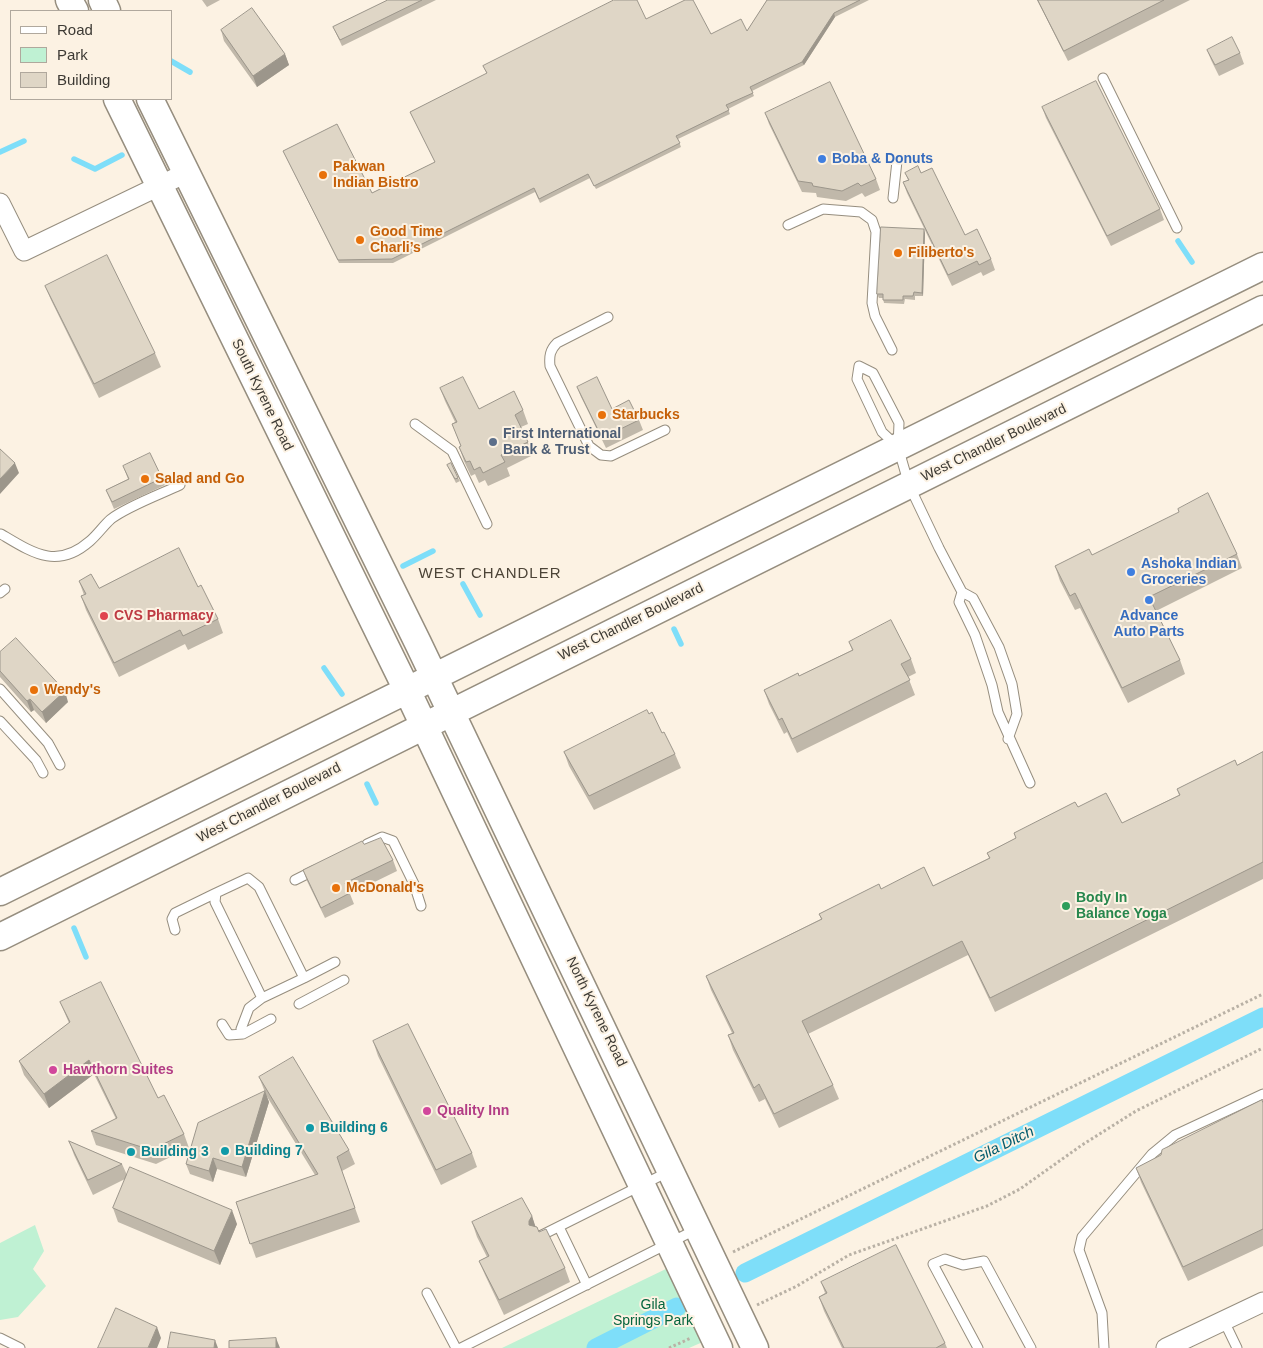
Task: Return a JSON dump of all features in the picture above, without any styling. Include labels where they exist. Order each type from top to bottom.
[{"type":"main road","name":"South Kyrene Road","points":[[117,100],[407,690]]},
{"type":"main road","points":[[150,100],[434,676]]},
{"type":"main road","points":[[0,892],[1263,266]]},
{"type":"main road","name":"West Chandler Boulevard","points":[[0,936],[1263,309]]},
{"type":"main road","points":[[277,426],[272,386],[278,360]]},
{"type":"main road","name":"North Kyrene Road","points":[[434,676],[755,1348]]},
{"type":"main road","points":[[407,690],[719,1348]]},
{"type":"street","points":[[0,203],[24,251],[186,173]]},
{"type":"street","points":[[1166,1348],[1263,1302]]},
{"type":"lane","points":[[1103,78],[1177,228]]},
{"type":"lane","points":[[893,198],[897,161]]},
{"type":"lane","points":[[788,225],[823,209],[861,212],[872,220],[876,232],[872,308],[892,350]]},
{"type":"lane","points":[[608,316],[557,342],[551,348],[549,356],[550,366],[589,446],[602,456],[611,456],[665,430]]},
{"type":"lane","points":[[898,447],[882,432],[878,424],[857,379],[860,366],[873,373],[899,423],[898,447],[909,485],[962,592],[973,598],[999,647],[1012,684],[1017,714],[1008,739]]},
{"type":"lane","points":[[415,424],[452,451],[487,524]]},
{"type":"lane","points":[[1,534],[36,554],[52,557],[68,555],[91,540],[112,518],[180,485]]},
{"type":"lane","points":[[962,592],[959,602],[975,635],[1008,739],[1030,784]]},
{"type":"lane","points":[[0,689],[48,743],[60,765]]},
{"type":"lane","points":[[0,721],[36,760],[43,773]]},
{"type":"lane","points":[[356,850],[382,837],[393,840],[414,884],[421,906]]},
{"type":"lane","points":[[295,880],[321,867]]},
{"type":"lane","points":[[175,930],[172,919],[175,914],[248,878],[259,887],[304,978]]},
{"type":"lane","points":[[216,893],[216,902],[262,998]]},
{"type":"lane","points":[[243,1034],[242,1026],[250,1008],[262,998],[335,962]]},
{"type":"lane","points":[[299,1004],[344,980]]},
{"type":"lane","points":[[222,1024],[229,1035],[243,1034],[271,1019]]},
{"type":"lane","points":[[1104,1348],[1102,1313],[1079,1250],[1082,1237],[1152,1154],[1175,1135],[1263,1094]]},
{"type":"lane","points":[[540,1236],[671,1170]]},
{"type":"lane","points":[[559,1227],[587,1284]]},
{"type":"lane","points":[[461,1348],[698,1229]]},
{"type":"lane","points":[[978,1348],[933,1264],[945,1260],[963,1265],[984,1261],[1031,1348]]},
{"type":"lane","points":[[427,1293],[456,1348]]},
{"type":"lane","points":[[1224,1321],[1238,1348]]},
{"type":"lane","points":[[0,1338],[20,1348]]},
{"type":"path","points":[[714,1262],[1263,994]]},
{"type":"path","points":[[738,1314],[797,1286],[849,1255],[987,1206],[1020,1189],[1082,1145],[1136,1111],[1263,1048]]},
{"type":"green space","points":[[35,1225],[44,1251],[33,1269],[46,1286],[18,1317],[0,1320],[0,1243]]},
{"type":"green space","name":"Gila Springs Park","points":[[670,1267],[705,1341],[689,1348],[502,1348]]},
{"type":"building","points":[[388,0],[422,0],[340,40],[333,27]]},
{"type":"building","points":[[614,0],[637,0],[646,19],[685,0],[693,0],[711,34],[741,19],[747,31],[767,0],[860,0],[834,13],[802,62],[750,87],[753,93],[726,105],[729,110],[676,136],[680,143],[594,186],[588,174],[539,199],[534,188],[392,259],[338,260],[283,151],[337,124],[372,193],[435,162],[410,112],[487,73],[483,66]]},
{"type":"building","points":[[1038,0],[1164,0],[1064,51]]},
{"type":"building","points":[[252,8],[285,54],[253,76],[221,30]]},
{"type":"building","points":[[1232,37],[1240,53],[1215,65],[1207,50]]},
{"type":"building","points":[[1096,81],[1160,209],[1107,236],[1042,107]]},
{"type":"building","points":[[830,82],[876,179],[861,186],[858,183],[842,191],[813,186],[812,183],[798,181],[765,113]]},
{"type":"building","points":[[918,166],[921,173],[932,168],[965,235],[977,229],[991,259],[979,265],[977,261],[948,275],[903,182],[909,180],[905,173]]},
{"type":"building","name":"Filiberto's","points":[[881,227],[924,229],[922,293],[914,292],[913,296],[903,296],[903,300],[883,300],[883,294],[877,294]]},
{"type":"building","points":[[107,255],[155,353],[94,384],[45,286]]},
{"type":"building","name":"First International Bank & Trust","points":[[463,377],[479,409],[514,391],[523,410],[515,415],[528,442],[501,455],[505,462],[483,473],[480,467],[474,470],[470,461],[466,462],[452,424],[457,422],[440,388]]},
{"type":"building","name":"Starbucks","points":[[597,377],[612,409],[629,400],[639,420],[602,438],[577,387]]},
{"type":"building","points":[[0,449],[15,463],[0,479]]},
{"type":"building","name":"Salad and Go","points":[[150,453],[162,478],[112,502],[106,490],[129,479],[123,466]]},
{"type":"building","points":[[451,463],[458,478],[455,479],[447,465]]},
{"type":"building","points":[[1208,493],[1237,554],[1149,597],[1180,660],[1122,688],[1075,593],[1070,596],[1055,566],[1089,549],[1092,555],[1179,512],[1178,509]]},
{"type":"building","name":"CVS Pharmacy","points":[[179,548],[198,587],[201,585],[218,619],[183,636],[180,630],[114,663],[81,596],[86,594],[79,581],[91,574],[99,588]]},
{"type":"building","points":[[891,620],[911,659],[901,664],[910,680],[792,739],[782,718],[779,720],[764,690],[798,673],[799,676],[853,650],[849,642]]},
{"type":"building","name":"Wendy's","points":[[16,638],[65,691],[42,712],[30,699],[27,701],[0,671],[0,652]]},
{"type":"building","points":[[647,710],[649,714],[652,712],[675,754],[589,796],[564,752]]},
{"type":"building","points":[[1263,752],[1263,862],[990,998],[962,941],[802,1021],[833,1085],[774,1114],[759,1084],[754,1088],[728,1035],[734,1033],[706,976],[822,919],[819,914],[879,884],[881,889],[924,867],[933,886],[990,858],[987,853],[1016,838],[1014,833],[1075,802],[1078,807],[1106,793],[1122,823],[1180,795],[1177,789],[1235,760],[1237,765]]},
{"type":"building","name":"McDonald's","points":[[381,838],[393,860],[345,883],[350,893],[321,908],[303,870],[362,841],[364,844]]},
{"type":"building","points":[[101,982],[158,1098],[164,1095],[184,1134],[151,1150],[91,1131],[117,1118],[89,1060],[44,1094],[19,1061],[70,1022],[60,1002]]},
{"type":"building","name":"Quality Inn","points":[[408,1024],[472,1153],[436,1170],[373,1041]]},
{"type":"building","points":[[293,1057],[349,1150],[337,1157],[355,1208],[250,1244],[236,1202],[318,1174],[259,1077]]},
{"type":"building","name":"Building 7","points":[[265,1091],[242,1167],[213,1158],[209,1171],[186,1164],[198,1123]]},
{"type":"building","points":[[1262,1100],[1263,1229],[1183,1267],[1136,1168],[1161,1155],[1162,1150]]},
{"type":"building","points":[[69,1141],[122,1164],[88,1180]]},
{"type":"building","points":[[130,1167],[232,1210],[214,1251],[113,1208]]},
{"type":"building","points":[[522,1198],[532,1216],[529,1225],[537,1227],[539,1232],[546,1229],[565,1268],[499,1300],[479,1261],[489,1256],[472,1222]]},
{"type":"building","points":[[896,1245],[945,1343],[936,1348],[844,1348],[819,1297],[827,1293],[821,1282]]},
{"type":"building","points":[[116,1308],[157,1327],[148,1348],[98,1348]]},
{"type":"building","points":[[171,1332],[215,1340],[214,1348],[168,1348]]},
{"type":"building","points":[[276,1338],[276,1348],[229,1348],[229,1341]]},
{"type":"waterway","points":[[172,62],[190,72]]},
{"type":"waterway","points":[[0,152],[24,141]]},
{"type":"waterway","points":[[74,159],[95,169],[122,155]]},
{"type":"waterway","points":[[1178,241],[1192,262]]},
{"type":"waterway","points":[[403,566],[433,551]]},
{"type":"waterway","points":[[463,584],[480,615]]},
{"type":"waterway","points":[[674,629],[681,644]]},
{"type":"waterway","points":[[324,668],[342,694]]},
{"type":"waterway","points":[[367,784],[376,803]]},
{"type":"waterway","points":[[74,928],[86,957]]},
{"type":"waterway","name":"Gila Ditch","points":[[745,1273],[1263,1017]]},
{"type":"waterway","name":"Gila Ditch","points":[[596,1348],[677,1307]]},
{"type":"place","name":"Boba & Donuts","points":[[822,159]]},
{"type":"place","name":"Pakwan Indian Bistro","points":[[323,175]]},
{"type":"place","name":"Good Time Charli’s","points":[[360,240]]},
{"type":"place","name":"Filiberto's","points":[[898,253]]},
{"type":"place","name":"Starbucks","points":[[602,415]]},
{"type":"place","name":"First International Bank & Trust","points":[[493,442]]},
{"type":"place","name":"Salad and Go","points":[[145,479]]},
{"type":"place","name":"Ashoka Indian Groceries","points":[[1131,572]]},
{"type":"place","name":"Advance Auto Parts","points":[[1149,600]]},
{"type":"place","name":"CVS Pharmacy","points":[[104,616]]},
{"type":"place","name":"Wendy's","points":[[34,690]]},
{"type":"place","name":"McDonald's","points":[[336,888]]},
{"type":"place","name":"Body In Balance Yoga","points":[[1066,906]]},
{"type":"place","name":"Hawthorn Suites","points":[[53,1070]]},
{"type":"place","name":"Quality Inn","points":[[427,1111]]},
{"type":"place","name":"Building 6","points":[[310,1128]]},
{"type":"place","name":"Building 7","points":[[225,1151]]},
{"type":"place","name":"Building 3","points":[[131,1152]]},
{"type":"district","name":"WEST CHANDLER","points":[[490,574]]}]
